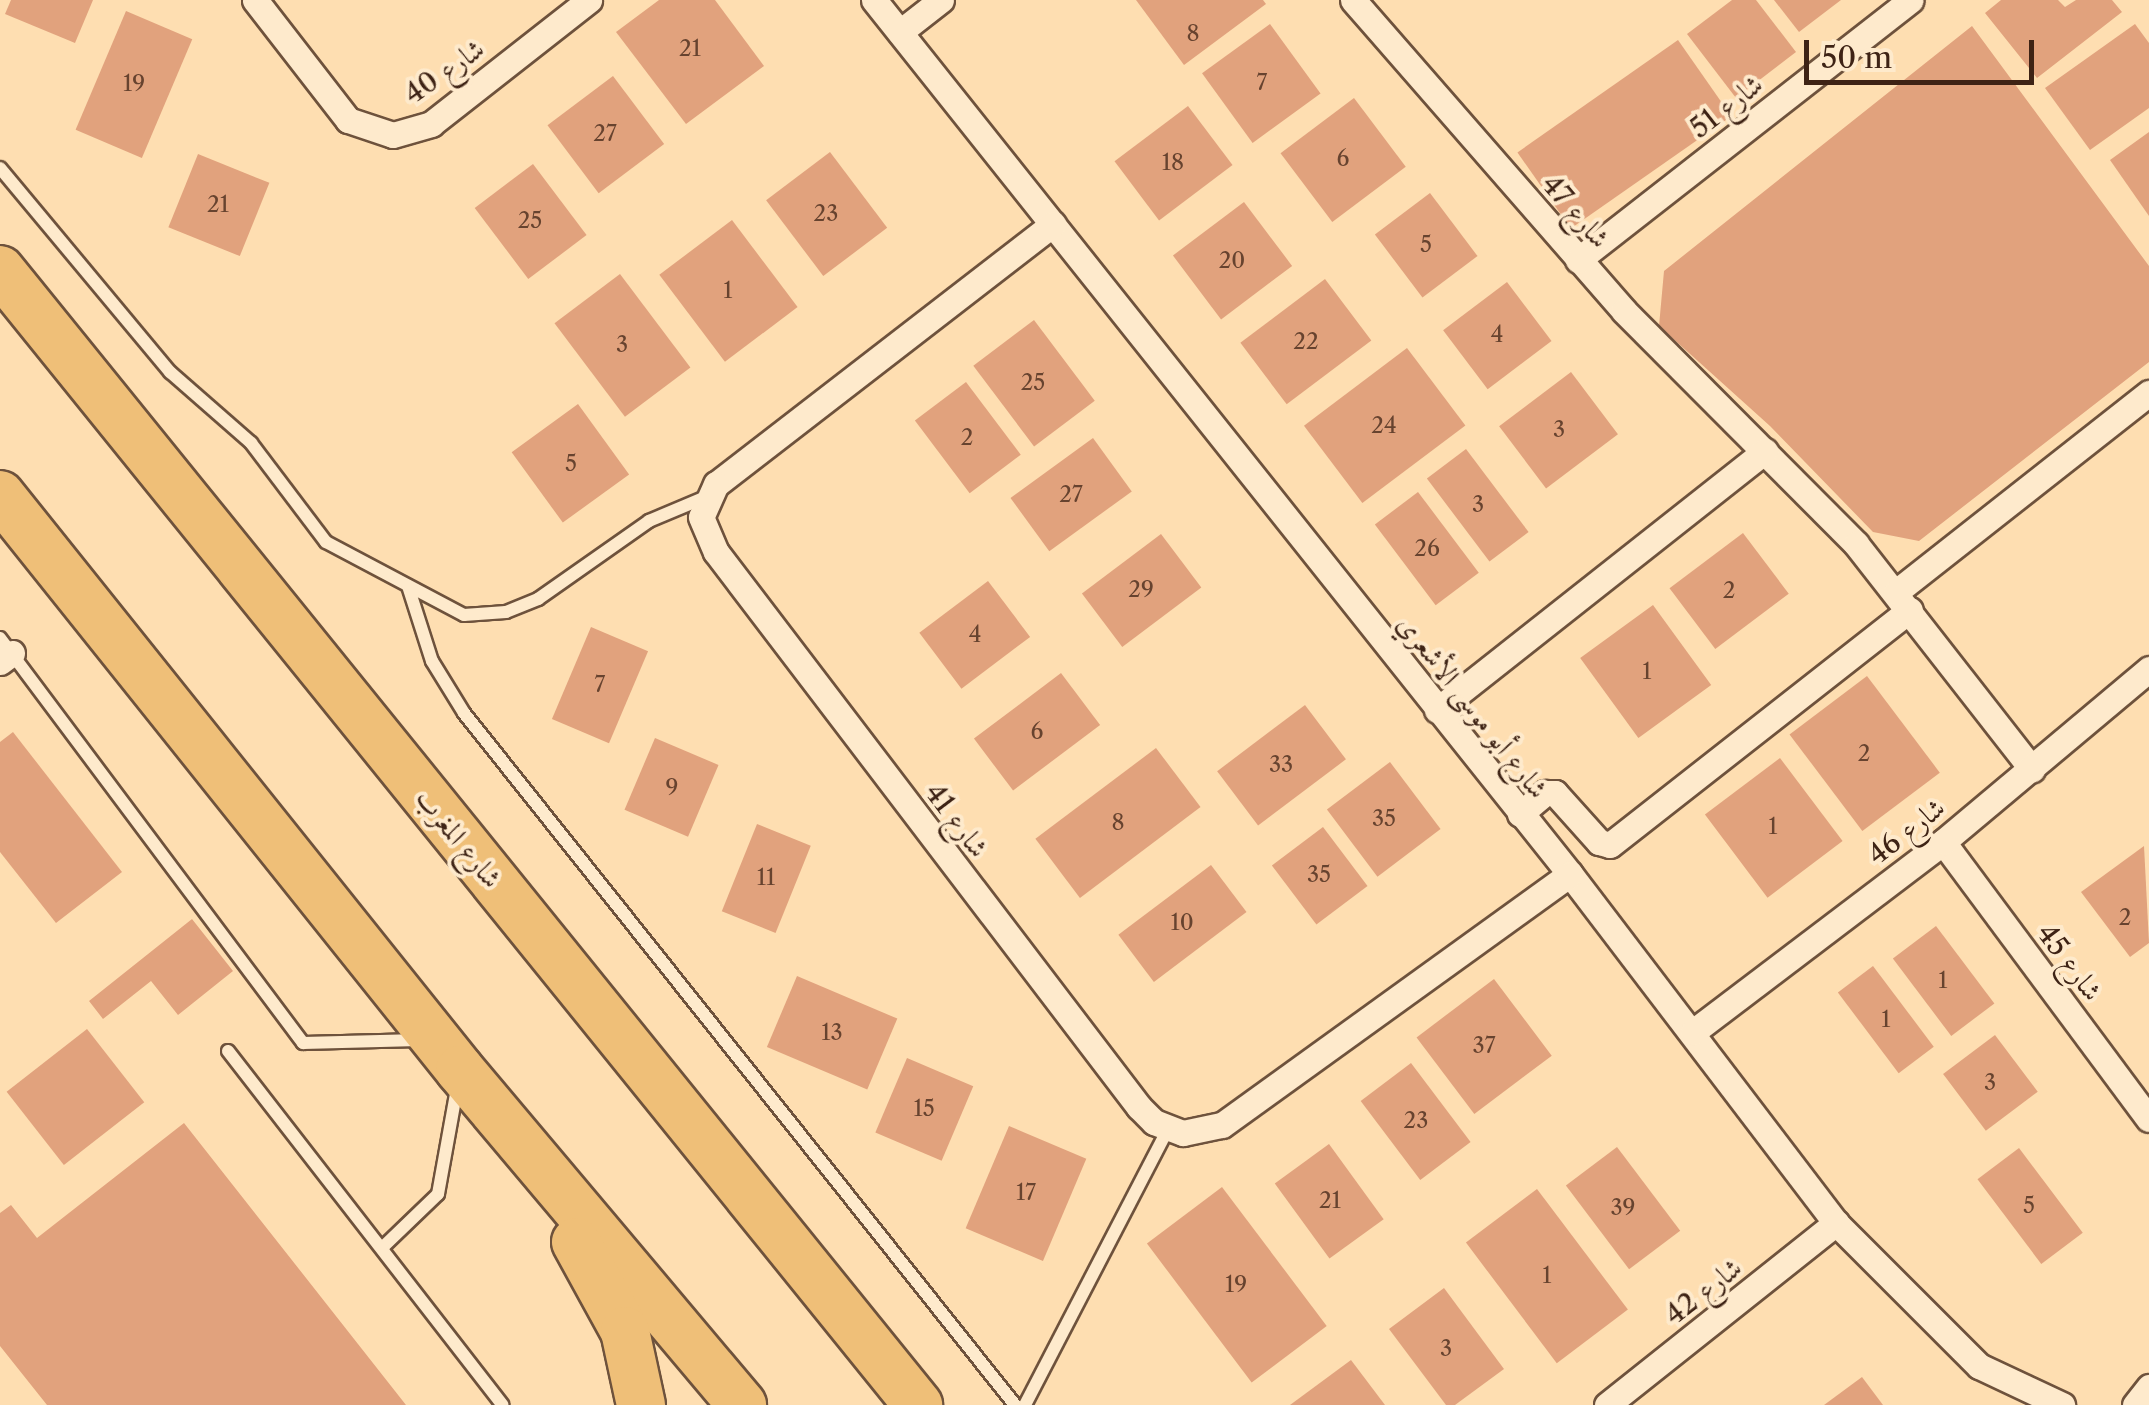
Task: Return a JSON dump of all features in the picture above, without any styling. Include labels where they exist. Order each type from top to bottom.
[{"type":"highway","name":"شارع المغرب","points":[[0,270],[918,1405]]},
{"type":"highway","points":[[0,494],[460,1069],[742,1405]]},
{"type":"highway","points":[[460,1069],[595,1272],[624,1331],[640,1405]]},
{"type":"street","name":"شارع 40","points":[[256,0],[348,120],[392,135],[431,124],[588,0]]},
{"type":"street","name":"شارع أبو موسى الأشعري","points":[[874,0],[1570,874],[1836,1223],[1978,1366],[2062,1405]]},
{"type":"street","points":[[900,32],[941,0]]},
{"type":"street","name":"شارع 47","points":[[1353,0],[1578,260],[1765,451],[1903,601],[2032,769]]},
{"type":"street","name":"شارع 51","points":[[1578,260],[1911,0]]},
{"type":"street","points":[[706,497],[1053,224]]},
{"type":"street","points":[[1520,814],[1555,793],[1599,842],[1610,845],[2149,393]]},
{"type":"street","points":[[1437,710],[1765,451]]},
{"type":"street","name":"شارع 41","points":[[706,497],[702,517],[716,552],[1139,1108],[1168,1129]]},
{"type":"street","name":"شارع 46","points":[[1693,1032],[1942,842],[2149,670]]},
{"type":"street","name":"شارع 45","points":[[1942,842],[2149,1119]]},
{"type":"street","points":[[1168,1129],[1204,1132],[1222,1125],[1570,874]]},
{"type":"street","name":"شارع 42","points":[[1607,1405],[1836,1223]]},
{"type":"street","points":[[2135,1405],[2149,1386]]},
{"type":"lane","points":[[0,168],[170,372],[251,443],[326,542],[464,616],[506,612],[538,598],[649,520],[706,497]]},
{"type":"lane","points":[[408,586],[432,662],[464,712],[1015,1405]]},
{"type":"lane","points":[[4,651],[303,1042],[358,1036],[460,1069],[438,1194],[384,1246]]},
{"type":"lane","points":[[228,1051],[384,1246],[502,1405]]},
{"type":"lane","points":[[1025,1405],[1168,1129]]},
{"type":"building","points":[[11,0],[93,0],[75,43],[5,14]]},
{"type":"building","points":[[659,0],[715,0],[764,66],[686,124],[616,32]]},
{"type":"building","points":[[1136,0],[1263,0],[1266,4],[1184,65]]},
{"type":"building","points":[[1732,0],[1756,0],[1796,52],[1736,98],[1687,34]]},
{"type":"building","points":[[1774,0],[1841,0],[1799,32]]},
{"type":"building","points":[[2001,0],[2058,0],[2065,7],[2076,0],[2112,0],[2122,12],[2037,78],[1985,13]]},
{"type":"building","points":[[126,11],[192,39],[142,158],[76,130]]},
{"type":"building","points":[[1270,24],[1321,94],[1253,143],[1202,73]]},
{"type":"building","points":[[2135,24],[2149,43],[2149,108],[2090,150],[2045,88]]},
{"type":"building","points":[[1972,26],[2149,266],[2149,362],[1919,541],[1873,532],[1770,426],[1659,326],[1664,271]]},
{"type":"building","points":[[1678,40],[1731,116],[1571,229],[1517,152]]},
{"type":"building","points":[[613,76],[664,144],[599,193],[548,125]]},
{"type":"building","points":[[1354,98],[1406,167],[1332,222],[1281,153]]},
{"type":"building","points":[[1188,106],[1233,165],[1159,220],[1115,161]]},
{"type":"building","points":[[2149,132],[2149,216],[2110,160]]},
{"type":"building","points":[[830,152],[887,228],[823,276],[766,200]]},
{"type":"building","points":[[198,154],[269,183],[240,256],[168,227]]},
{"type":"building","points":[[533,164],[587,235],[528,279],[475,208]]},
{"type":"building","points":[[1430,193],[1478,256],[1422,298],[1375,235]]},
{"type":"building","points":[[1244,202],[1292,266],[1221,319],[1173,256]]},
{"type":"building","points":[[732,220],[798,307],[725,362],[659,275]]},
{"type":"building","points":[[620,274],[690,367],[625,417],[555,323]]},
{"type":"building","points":[[1325,279],[1371,340],[1287,404],[1240,343]]},
{"type":"building","points":[[1507,282],[1552,341],[1488,389],[1443,330]]},
{"type":"building","points":[[1034,320],[1095,401],[1034,446],[973,366]]},
{"type":"building","points":[[1407,348],[1465,425],[1362,503],[1304,426]]},
{"type":"building","points":[[1571,372],[1618,434],[1546,488],[1499,426]]},
{"type":"building","points":[[966,382],[1021,455],[970,493],[915,421]]},
{"type":"building","points":[[578,404],[629,474],[563,523],[512,452]]},
{"type":"building","points":[[1093,438],[1132,491],[1049,551],[1010,498]]},
{"type":"building","points":[[1466,449],[1529,532],[1489,562],[1427,478]]},
{"type":"building","points":[[1418,492],[1479,573],[1436,605],[1375,524]]},
{"type":"building","points":[[1743,533],[1789,594],[1715,649],[1670,588]]},
{"type":"building","points":[[1161,534],[1201,588],[1122,647],[1082,594]]},
{"type":"building","points":[[988,581],[1030,637],[961,689],[919,633]]},
{"type":"building","points":[[1653,605],[1711,685],[1638,738],[1580,658]]},
{"type":"building","points":[[591,627],[648,651],[609,743],[552,719]]},
{"type":"building","points":[[1061,673],[1100,725],[1013,791],[974,739]]},
{"type":"building","points":[[1867,676],[1940,773],[1862,831],[1790,734]]},
{"type":"building","points":[[1305,705],[1346,759],[1258,826],[1217,771]]},
{"type":"building","points":[[13,732],[122,872],[56,923],[0,852],[0,742]]},
{"type":"building","points":[[655,738],[719,765],[688,837],[625,810]]},
{"type":"building","points":[[1156,748],[1201,807],[1080,898],[1035,839]]},
{"type":"building","points":[[1780,758],[1843,841],[1768,898],[1705,815]]},
{"type":"building","points":[[1390,762],[1441,829],[1377,877],[1327,810]]},
{"type":"building","points":[[757,824],[811,846],[776,933],[722,911]]},
{"type":"building","points":[[1323,827],[1368,886],[1316,925],[1272,866]]},
{"type":"building","points":[[2144,846],[2149,943],[2130,957],[2081,892]]},
{"type":"building","points":[[1211,865],[1247,912],[1154,982],[1118,935]]},
{"type":"building","points":[[192,919],[233,971],[178,1015],[151,981],[103,1019],[89,1001]]},
{"type":"building","points":[[1936,926],[1994,1003],[1951,1036],[1893,958]]},
{"type":"building","points":[[1873,966],[1934,1047],[1899,1073],[1838,992]]},
{"type":"building","points":[[797,976],[897,1019],[867,1089],[767,1047]]},
{"type":"building","points":[[1494,979],[1552,1056],[1474,1114],[1417,1037]]},
{"type":"building","points":[[87,1029],[144,1102],[64,1165],[7,1092]]},
{"type":"building","points":[[1995,1035],[2038,1092],[1986,1131],[1943,1074]]},
{"type":"building","points":[[907,1058],[973,1086],[942,1161],[875,1133]]},
{"type":"building","points":[[1411,1063],[1471,1142],[1420,1180],[1361,1101]]},
{"type":"building","points":[[184,1123],[406,1405],[47,1405],[0,1346],[0,1213],[11,1205],[37,1238]]},
{"type":"building","points":[[1009,1126],[1086,1159],[1043,1261],[966,1228]]},
{"type":"building","points":[[1329,1144],[1384,1219],[1329,1259],[1275,1183]]},
{"type":"building","points":[[1617,1147],[1680,1231],[1629,1269],[1566,1186]]},
{"type":"building","points":[[2019,1148],[2083,1233],[2041,1264],[1977,1179]]},
{"type":"building","points":[[1222,1187],[1327,1326],[1252,1383],[1147,1244]]},
{"type":"building","points":[[1537,1189],[1628,1310],[1557,1363],[1466,1243]]},
{"type":"building","points":[[1444,1288],[1504,1369],[1455,1405],[1446,1405],[1389,1329]]},
{"type":"building","points":[[1351,1360],[1385,1405],[1290,1405]]},
{"type":"building","points":[[1862,1377],[1883,1405],[1824,1405]]}]
